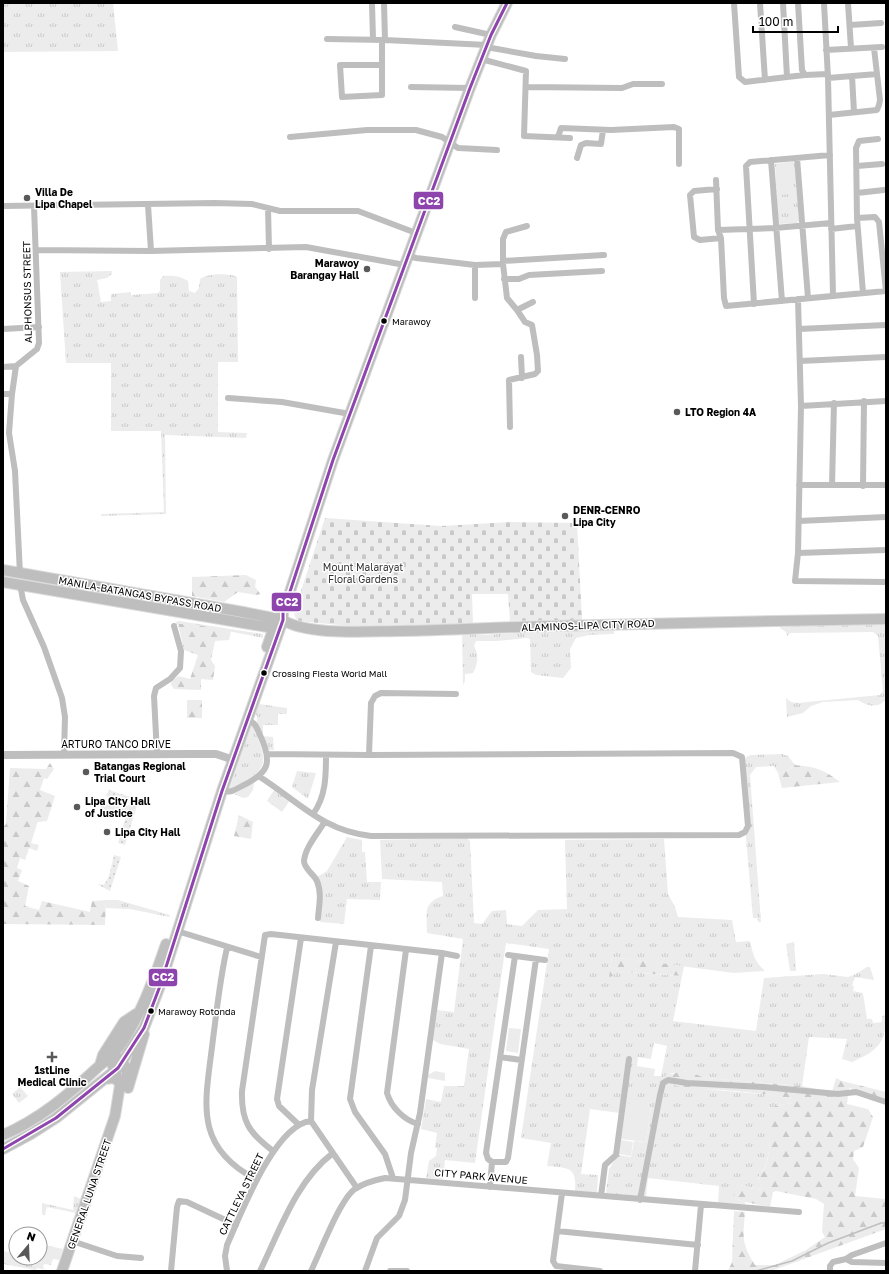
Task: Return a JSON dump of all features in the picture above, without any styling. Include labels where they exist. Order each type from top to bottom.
[{"type":"main road","points":[[124,1086],[142,1044],[146,1024],[222,791],[281,622],[318,504],[449,143],[486,46],[507,3]]},
{"type":"main road","name":"MANILA-BATANGAS BYPASS ROAD","points":[[3,570],[281,622]]},
{"type":"main road","name":"MANILA-BATANGAS BYPASS ROAD","points":[[3,582],[281,622]]},
{"type":"main road","name":"ALAMINOS-LIPA CITY ROAD","points":[[281,622],[319,630],[373,631],[711,621],[886,619]]},
{"type":"main road","points":[[3,1135],[43,1114],[80,1085],[112,1055],[128,1032],[158,968],[228,758],[281,622]]},
{"type":"main road","points":[[97,1069],[103,1055],[124,1022],[137,1013]]},
{"type":"main road","points":[[3,1149],[56,1118],[116,1070],[123,1062],[146,1024]]},
{"type":"main road","points":[[128,1032],[127,1037],[131,1041],[139,1037]]},
{"type":"main road","points":[[112,1055],[112,1061],[124,1086]]},
{"type":"main road","points":[[112,1055],[123,1062]]},
{"type":"main road","name":"GENERAL LUNA STREET","points":[[62,1271],[115,1116],[122,1105],[124,1086],[128,1072],[123,1062]]},
{"type":"main road","points":[[102,1080],[114,1078],[124,1086]]},
{"type":"street","points":[[372,3],[373,39]]},
{"type":"street","points":[[382,65],[340,65],[342,97],[382,95],[384,3]]},
{"type":"street","points":[[734,3],[738,77],[745,82],[805,75],[852,76],[877,74]]},
{"type":"street","points":[[760,3],[765,80]]},
{"type":"street","points":[[783,3],[787,77]]},
{"type":"street","points":[[798,3],[801,64],[805,75]]},
{"type":"street","points":[[824,3],[828,76],[833,295]]},
{"type":"street","points":[[848,3],[851,48]]},
{"type":"street","points":[[850,25],[881,23]]},
{"type":"street","points":[[455,27],[491,35]]},
{"type":"street","points":[[327,39],[373,39],[486,46],[536,56],[565,58]]},
{"type":"street","points":[[826,50],[882,47]]},
{"type":"street","points":[[829,114],[876,110],[880,105],[874,48]]},
{"type":"street","points":[[481,59],[526,71],[524,136],[570,138]]},
{"type":"street","points":[[852,76],[854,112]]},
{"type":"street","points":[[526,87],[622,88],[633,84],[662,84]]},
{"type":"street","points":[[411,87],[470,88]]},
{"type":"street","points":[[558,137],[561,128],[603,130],[677,128],[679,129],[679,164]]},
{"type":"street","points":[[290,137],[367,130],[406,130],[436,135],[458,148],[497,150]]},
{"type":"street","points":[[577,158],[581,144],[602,144],[603,130]]},
{"type":"street","points":[[862,293],[857,226],[857,144],[859,141],[878,139]]},
{"type":"street","points":[[754,304],[748,230],[746,166],[750,162],[830,155]]},
{"type":"street","points":[[797,158],[808,298]]},
{"type":"street","points":[[771,160],[775,228],[782,301]]},
{"type":"street","points":[[857,166],[882,164]]},
{"type":"street","points":[[716,180],[718,230],[721,238],[724,304],[728,307],[833,295],[886,291],[879,222],[875,217],[857,218]]},
{"type":"street","points":[[717,189],[692,192],[690,195],[691,209],[695,239],[721,238]]},
{"type":"street","points":[[857,193],[884,190]]},
{"type":"street","points":[[3,206],[215,203],[252,204],[280,211],[358,212],[416,233]]},
{"type":"street","points":[[148,205],[151,251]]},
{"type":"street","name":"ALPHONSUS STREET","points":[[16,366],[38,349],[39,327],[34,206]]},
{"type":"street","points":[[268,208],[269,249]]},
{"type":"street","points":[[718,230],[748,230],[802,225],[857,226]]},
{"type":"street","points":[[510,427],[508,381],[536,374],[538,371],[532,325],[525,322],[506,298],[504,279],[503,239],[506,232],[527,226]]},
{"type":"street","points":[[36,250],[151,251],[306,247],[407,260],[416,258],[474,265],[604,256]]},
{"type":"street","points":[[474,265],[475,298]]},
{"type":"street","points":[[504,279],[602,271]]},
{"type":"street","points":[[798,299],[801,406],[798,553],[795,581],[886,582]]},
{"type":"street","points":[[517,310],[533,302]]},
{"type":"street","points":[[799,329],[886,325]]},
{"type":"street","points":[[3,329],[39,327]]},
{"type":"street","points":[[521,357],[522,378]]},
{"type":"street","points":[[800,361],[886,357]]},
{"type":"street","points":[[3,367],[16,366],[9,433],[15,471],[20,585],[23,600],[44,647],[62,698],[65,717],[64,754]]},
{"type":"street","points":[[3,394],[12,394]]},
{"type":"street","points":[[228,398],[282,402],[350,414]]},
{"type":"street","points":[[801,406],[886,400]]},
{"type":"street","points":[[863,486],[864,401]]},
{"type":"street","points":[[832,485],[834,403]]},
{"type":"street","points":[[3,414],[11,414]]},
{"type":"street","points":[[799,485],[886,486]]},
{"type":"street","points":[[798,521],[886,517]]},
{"type":"street","points":[[798,553],[886,550]]},
{"type":"street","points":[[157,754],[154,696],[156,688],[170,679],[180,668],[181,651],[174,626]]},
{"type":"street","points":[[369,755],[371,704],[375,696],[381,693],[456,694]]},
{"type":"street","points":[[222,791],[231,792],[260,777],[267,763],[268,754],[255,724],[247,719]]},
{"type":"street","name":"ARTURO TANCO DRIVE","points":[[3,754],[213,754],[228,758]]},
{"type":"street","points":[[260,777],[324,823],[346,832],[372,836],[739,835],[745,832],[748,826],[744,766],[742,757],[738,754],[268,754]]},
{"type":"street","points":[[313,814],[320,802],[326,782],[326,755]]},
{"type":"street","points":[[318,918],[320,898],[318,886],[315,877],[306,867],[304,861],[308,848],[324,823]]},
{"type":"street","points":[[177,932],[261,957]]},
{"type":"street","points":[[273,1151],[262,1143],[248,1127],[241,1106],[261,957],[264,940],[267,934],[442,953],[457,956]]},
{"type":"street","points":[[301,938],[277,1099],[279,1106],[298,1124],[311,1121]]},
{"type":"street","points":[[336,942],[312,1090],[311,1121],[357,1188]]},
{"type":"street","points":[[371,946],[350,1099],[355,1112],[385,1154],[393,1178]]},
{"type":"street","points":[[227,948],[205,1093],[206,1119],[209,1129],[226,1159],[240,1171],[257,1180]]},
{"type":"street","points":[[406,950],[387,1093],[402,1115],[408,1121],[418,1124]]},
{"type":"street","points":[[365,1271],[377,1238],[402,1210],[418,1124],[442,953]]},
{"type":"street","points":[[508,955],[545,960]]},
{"type":"street","points":[[515,956],[486,1153],[488,1159],[492,1162],[506,1162],[508,1158],[536,958]]},
{"type":"street","points":[[500,1057],[521,1060]]},
{"type":"street","points":[[601,1196],[605,1165],[616,1155],[629,1059]]},
{"type":"street","points":[[640,1200],[660,1095],[663,1083],[668,1080],[687,1083],[763,1087],[838,1094],[856,1092],[886,1102]]},
{"type":"street","name":"CATTLEYA STREET","points":[[227,1271],[225,1261],[226,1251],[236,1225],[257,1180],[273,1151],[298,1124]]},
{"type":"street","points":[[260,1271],[300,1189],[319,1165],[333,1153]]},
{"type":"street","points":[[490,1187],[492,1162]]},
{"type":"street","name":"CITY PARK AVENUE","points":[[311,1271],[339,1213],[352,1192],[357,1188],[376,1180],[393,1178],[640,1200],[799,1212]]},
{"type":"street","points":[[562,1193],[553,1261],[556,1266],[600,1271]]},
{"type":"street","points":[[171,1271],[177,1207],[179,1201],[187,1202],[236,1225]]},
{"type":"street","points":[[695,1271],[701,1205]]},
{"type":"street","points":[[557,1231],[698,1245]]},
{"type":"street","points":[[72,1241],[117,1256],[141,1258]]},
{"type":"street","points":[[829,1271],[833,1262],[846,1259],[852,1255],[886,1243]]},
{"type":"street","points":[[846,1259],[855,1262],[886,1263]]},
{"type":"street","points":[[390,1271],[407,1271]]},
{"type":"green space","points":[[3,3],[113,3],[118,51],[3,52]]},
{"type":"green space","points":[[793,161],[795,164],[799,221],[797,223],[780,224],[778,222],[775,164]]},
{"type":"green space","points":[[777,169],[792,169],[793,194],[778,195]]},
{"type":"green space","points":[[112,271],[112,274],[107,278],[97,280],[101,302],[111,301],[111,294],[131,292],[131,295],[158,293],[160,291],[160,280],[163,276],[176,276],[185,279],[188,281],[189,291],[195,293],[199,288],[200,279],[203,277],[218,274],[237,277],[238,362],[218,362],[218,432],[247,433],[246,438],[165,435],[166,514],[101,516],[101,514],[164,512],[161,431],[111,431],[111,363],[66,363],[60,272]]},
{"type":"green space","name":"Mount Malarayat Floral Gardens","points":[[325,518],[441,526],[510,522],[577,523],[582,620],[510,621],[508,594],[472,594],[473,624],[349,626],[299,621],[295,617],[294,612]]},
{"type":"green space","points":[[246,575],[256,580],[255,587],[261,594],[256,595],[238,592],[224,602],[192,596],[192,577]]},
{"type":"green space","points":[[179,621],[263,634],[263,638],[192,624],[175,625],[176,622]]},
{"type":"green space","points":[[178,624],[192,624],[231,631],[229,640],[215,641],[211,660],[215,666],[213,680],[201,679],[201,690],[174,689],[171,685],[172,680],[179,676],[190,679],[198,655],[184,650]]},
{"type":"green space","points":[[886,624],[886,700],[880,704],[874,705],[858,700],[823,702],[811,706],[803,713],[787,717],[786,698],[791,702],[797,703],[880,695],[883,691],[878,636],[873,632],[790,633],[787,636],[786,632],[780,628],[780,626]]},
{"type":"green space","points":[[594,629],[614,630],[614,634],[589,635],[576,638],[570,649],[571,668],[563,678],[536,675],[531,672],[530,639],[476,641],[474,646],[477,656],[476,666],[473,673],[465,674],[465,681],[463,685],[462,633],[480,635]]},
{"type":"green space","points":[[187,700],[202,700],[202,718],[187,718]]},
{"type":"green space","points":[[259,704],[287,708],[287,714],[278,714],[278,725],[263,725],[263,736],[273,737],[274,750],[269,750],[267,747],[257,723],[257,716],[255,714]]},
{"type":"green space","points":[[252,724],[262,749],[262,765],[259,771],[252,777],[229,790]]},
{"type":"green space","points":[[782,754],[788,756],[795,765],[789,770],[778,773],[774,766],[756,767],[750,775],[761,922],[758,922],[757,918],[753,918],[746,838],[745,760],[746,757],[751,755]]},
{"type":"green space","points":[[50,763],[54,769],[47,779],[44,778],[40,790],[55,796],[47,821],[38,822],[37,824],[31,843],[39,845],[37,851],[29,848],[25,860],[20,858],[17,868],[22,870],[18,881],[29,886],[25,906],[39,910],[42,901],[90,912],[92,901],[106,900],[105,925],[3,924],[3,827],[6,824],[10,768],[46,769]]},
{"type":"green space","points":[[795,765],[819,769],[840,782],[782,788],[778,773],[789,770]]},
{"type":"green space","points":[[297,771],[316,773],[308,799],[292,787]]},
{"type":"green space","points":[[254,783],[253,790],[248,797],[243,798],[234,794]]},
{"type":"green space","points":[[109,790],[130,798],[122,801],[106,796]]},
{"type":"green space","points":[[274,790],[290,800],[282,812],[267,801]]},
{"type":"green space","points":[[136,800],[138,802],[125,845],[118,843],[126,816],[101,808],[102,803],[124,808]]},
{"type":"green space","points":[[239,815],[253,822],[251,839],[234,836]]},
{"type":"green space","points":[[347,837],[362,840],[362,852],[365,852],[367,882],[381,882],[380,900],[347,899],[344,924],[320,922],[321,906],[317,877],[327,871]]},
{"type":"green space","points":[[467,838],[470,841],[474,923],[482,924],[492,911],[506,910],[507,924],[522,926],[538,910],[567,909],[565,840],[664,839],[668,894],[675,907],[678,917],[732,920],[736,942],[750,941],[755,958],[765,971],[734,973],[612,957],[609,977],[615,967],[619,971],[626,972],[682,976],[673,1021],[756,1031],[764,978],[823,974],[848,977],[867,967],[870,967],[874,980],[855,977],[852,986],[854,986],[853,991],[863,993],[867,1019],[872,1019],[873,1023],[882,1022],[882,1016],[886,1015],[886,1025],[882,1040],[874,1050],[852,1062],[842,1059],[847,1039],[809,1037],[802,1086],[707,1078],[692,1075],[685,1071],[668,1074],[691,1088],[774,1095],[792,1099],[792,1103],[775,1106],[769,1130],[769,1152],[766,1165],[758,1178],[758,1182],[762,1186],[762,1189],[738,1185],[734,1198],[745,1202],[745,1204],[718,1203],[719,1186],[648,1178],[646,1197],[606,1193],[609,1169],[618,1155],[631,1157],[634,1141],[646,1142],[651,1107],[620,1113],[590,1109],[581,1174],[598,1175],[597,1193],[575,1191],[574,1177],[570,1170],[561,1167],[547,1166],[551,1143],[521,1138],[549,949],[506,943],[475,1163],[445,1160],[443,1179],[426,1178],[429,1161],[436,1156],[437,1148],[435,1148],[437,1133],[421,1129],[426,1099],[441,1102],[444,1086],[464,1086],[469,1049],[440,1044],[433,1040],[437,1010],[454,1012],[463,939],[427,933],[427,910],[432,902],[443,896],[442,882],[382,879],[380,840]],"holes":[[[654,1043],[667,1046],[661,1076],[654,1076],[655,1069],[637,1066],[638,1057],[651,1059]]]},
{"type":"green space","points":[[114,855],[121,857],[110,891],[97,884],[103,885],[107,880]]},
{"type":"green space","points":[[106,900],[118,900],[170,915],[169,917],[130,909],[106,908]]},
{"type":"green space","points":[[794,942],[796,971],[790,971],[786,944]]},
{"type":"green space","points":[[612,957],[684,966],[682,976],[626,972],[619,971],[615,967],[613,976],[609,977]]},
{"type":"green space","points":[[509,1028],[521,1029],[518,1053],[506,1051]]},
{"type":"green space","points":[[435,1071],[445,1073],[445,1081],[428,1078],[428,1075]]},
{"type":"green space","points":[[679,1071],[689,1072],[707,1078],[802,1086],[832,1092],[836,1078],[842,1081],[886,1092],[886,1099],[849,1088],[847,1104],[868,1109],[873,1117],[863,1147],[854,1151],[853,1159],[859,1168],[855,1196],[886,1199],[886,1229],[771,1271],[728,1271],[732,1262],[734,1211],[745,1212],[744,1240],[747,1251],[755,1265],[775,1265],[806,1250],[825,1237],[822,1232],[824,1204],[816,1199],[776,1191],[773,1192],[770,1207],[745,1202],[734,1198],[735,1190],[738,1185],[762,1189],[762,1186],[758,1180],[768,1160],[769,1148],[769,1137],[765,1120],[775,1106],[792,1103],[792,1099],[749,1092],[686,1088],[665,1081],[664,1077],[668,1074],[674,1074]]},
{"type":"green space","points":[[20,1087],[28,1096],[19,1103],[12,1094]]},
{"type":"green space","points":[[626,1103],[651,1107],[646,1142],[621,1139]]},
{"type":"green space","points":[[621,1140],[633,1142],[631,1156],[619,1154]]},
{"type":"green space","points":[[74,1196],[81,1199],[76,1213],[47,1207],[45,1215],[42,1214],[42,1203],[73,1210]]},
{"type":"green space","points":[[48,1246],[63,1249],[59,1260],[53,1259],[51,1265],[48,1265]]},
{"type":"green space","points":[[3,1251],[8,1252],[8,1265],[3,1264]]},
{"type":"green space","points":[[14,1266],[44,1266],[43,1268],[46,1270],[37,1268],[35,1270]]},
{"type":"waterway","points":[[756,1271],[792,1261],[828,1243],[881,1223],[886,1223]]},
{"type":"transit line","name":"CC2","points":[[3,1149],[56,1118],[118,1068],[144,1028],[160,986],[222,791],[283,620],[283,613],[333,460],[470,88],[491,35],[507,3]]},
{"type":"place","name":"Villa De Lipa Chapel","points":[[27,198]]},
{"type":"place","name":"Marawoy Barangay Hall","points":[[367,269]]},
{"type":"place","name":"Marawoy","points":[[384,321]]},
{"type":"place","name":"LTO Region 4A","points":[[677,412]]},
{"type":"place","name":"DENR-CENRO Lipa City","points":[[565,516]]},
{"type":"place","name":"Crossing Fiesta World Mall","points":[[264,673]]},
{"type":"place","name":"Batangas Regional Trial Court","points":[[86,772]]},
{"type":"place","name":"Lipa City Hall of Justice","points":[[77,807]]},
{"type":"place","name":"Lipa City Hall","points":[[107,832]]},
{"type":"place","name":"Marawoy Rotonda","points":[[151,1011]]},
{"type":"place","name":"1stLine Medical Clinic","points":[[52,1057]]}]
